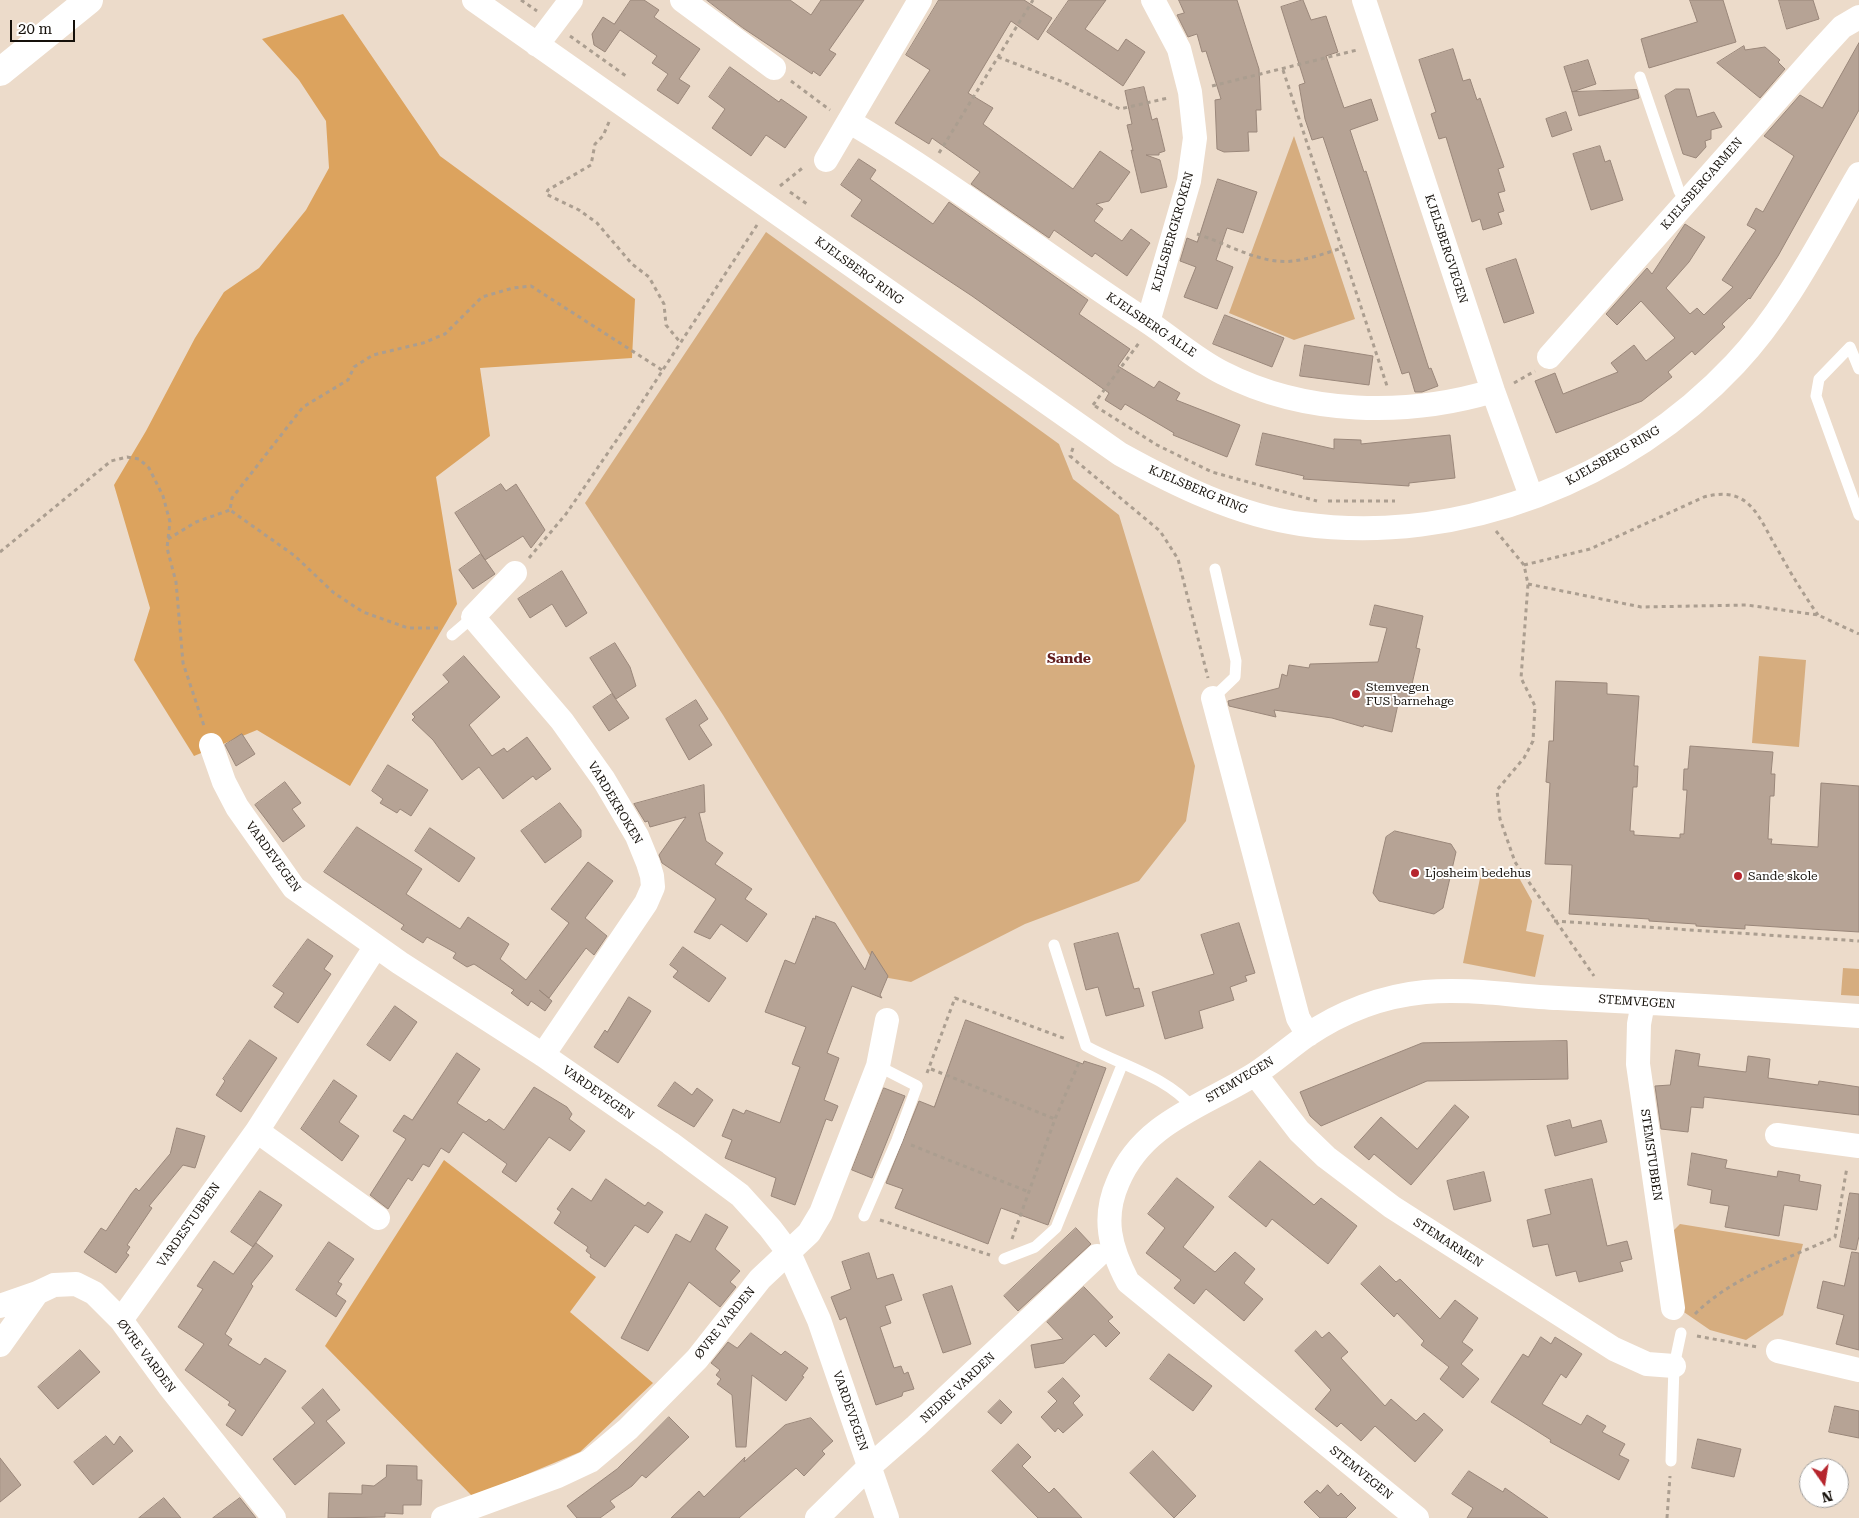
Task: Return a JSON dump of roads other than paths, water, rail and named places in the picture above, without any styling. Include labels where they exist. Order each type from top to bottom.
[{"type":"street","points":[[0,72],[90,0]]},
{"type":"street","name":"KJELSBERG RING","points":[[474,0],[1112,448],[1163,478],[1255,514],[1300,524],[1369,529],[1411,527],[1468,516],[1565,485],[1636,446],[1669,424],[1736,363],[1797,283],[1858,179]]},
{"type":"street","points":[[537,45],[571,0]]},
{"type":"street","points":[[682,0],[774,68]]},
{"type":"street","points":[[819,161],[850,122],[875,75],[920,0]]},
{"type":"street","name":"KJELSBERGKROKEN","points":[[1148,322],[1189,180],[1195,138],[1190,92],[1179,50],[1153,0]]},
{"type":"street","name":"KJELSBERGVEGEN","points":[[1364,0],[1493,391],[1532,496]]},
{"type":"street","points":[[1855,0],[1859,11]]},
{"type":"street","name":"KJELSBERGARMEN","points":[[1550,357],[1832,37],[1859,16]]},
{"type":"street","name":"KJELSBERG ALLE","points":[[850,122],[929,172],[1087,283],[1224,373],[1264,389],[1297,399],[1352,408],[1430,406],[1458,402],[1493,391]]},
{"type":"street","points":[[473,617],[515,573]]},
{"type":"street","name":"VARDEKROKEN","points":[[473,617],[562,721],[604,780],[636,836],[652,876],[653,887],[646,903],[542,1055]]},
{"type":"street","points":[[1213,698],[1298,1018],[1308,1034]]},
{"type":"street","name":"VARDEVEGEN","points":[[211,745],[224,782],[237,807],[294,888],[376,946],[542,1055],[740,1195],[770,1228],[789,1253],[819,1320],[887,1518]]},
{"type":"street","name":"VARDESTUBBEN","points":[[121,1320],[257,1131],[376,946]]},
{"type":"street","name":"STEMVEGEN","points":[[1417,1518],[1128,1282],[1112,1247],[1108,1227],[1110,1204],[1128,1160],[1142,1144],[1163,1126],[1255,1074],[1308,1034],[1341,1014],[1382,1000],[1425,992],[1859,1016]]},
{"type":"street","name":"STEMSTUBBEN","points":[[1643,1003],[1639,1024],[1638,1064],[1673,1308]]},
{"type":"street","name":"ØVRE VARDEN","points":[[443,1518],[558,1476],[590,1461],[628,1429],[697,1359],[760,1279],[809,1233],[821,1213],[878,1066],[887,1020]]},
{"type":"street","name":"STEMARMEN","points":[[1255,1074],[1299,1131],[1326,1157],[1392,1207],[1614,1349],[1647,1364],[1674,1366]]},
{"type":"street","points":[[257,1131],[378,1218]]},
{"type":"street","points":[[1777,1135],[1855,1145]]},
{"type":"street","name":"NEDRE VARDEN","points":[[817,1518],[869,1467],[916,1426],[1098,1256]]},
{"type":"street","name":"ØVRE VARDEN","points":[[0,1306],[54,1285],[76,1284],[94,1293],[121,1320],[170,1386],[274,1518]]},
{"type":"street","points":[[0,1346],[37,1292]]},
{"type":"street","points":[[1778,1351],[1859,1370]]},
{"type":"lane","points":[[1640,77],[1679,191],[1686,202]]},
{"type":"lane","points":[[1859,369],[1850,347],[1819,379],[1816,396],[1859,515]]},
{"type":"lane","points":[[1213,698],[1235,677],[1236,661],[1215,569]]},
{"type":"lane","points":[[452,634],[473,617]]},
{"type":"lane","points":[[1054,945],[1086,1046],[1176,1090],[1193,1108]]},
{"type":"lane","points":[[1004,1259],[1035,1247],[1056,1228],[1122,1065]]},
{"type":"lane","points":[[864,1216],[897,1140],[917,1086],[878,1066]]},
{"type":"lane","points":[[1671,1461],[1674,1366],[1681,1333]]},
{"type":"place","name":"Stemvegen FUS barnehage","points":[[1356,694]]},
{"type":"place","name":"Ljosheim bedehus","points":[[1415,873]]},
{"type":"place","name":"Sande skole","points":[[1738,876]]},
{"type":"district","name":"Sande","points":[[1069,659]]}]
